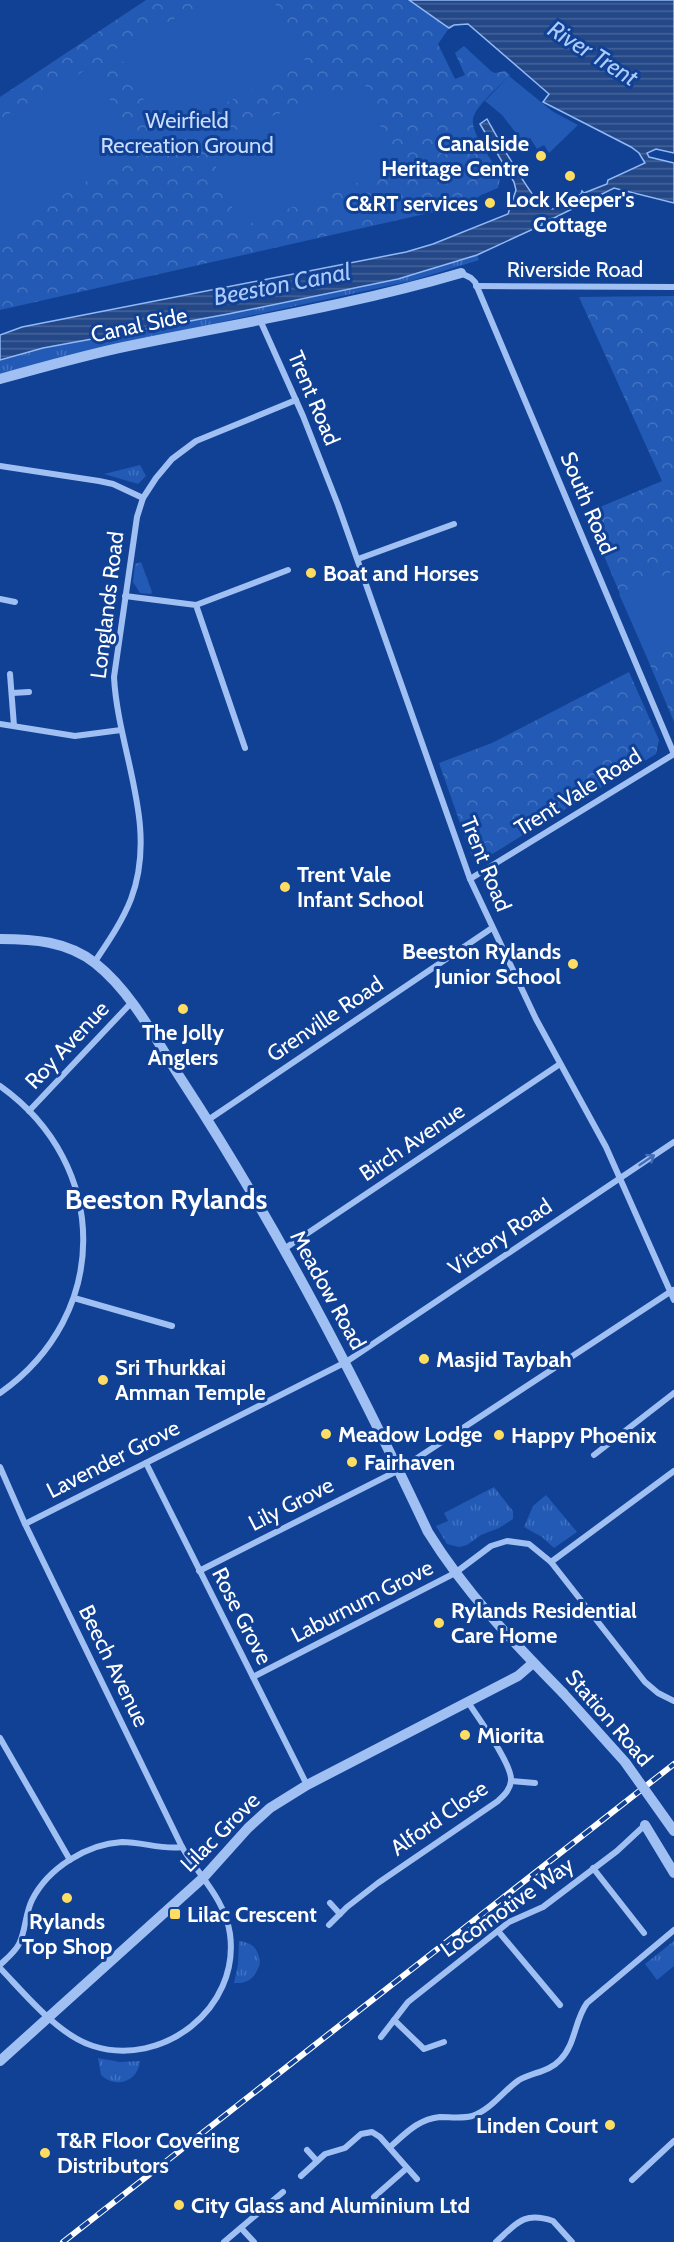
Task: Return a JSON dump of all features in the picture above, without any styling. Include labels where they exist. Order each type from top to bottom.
[{"type":"street","name":"South Road","points":[[461,273],[471,278],[476,286],[674,754]]},
{"type":"street","name":"Canal Side","points":[[0,379],[117,349],[411,288],[461,273]]},
{"type":"street","name":"Riverside Road","points":[[476,286],[674,287]]},
{"type":"street","name":"Trent Road","points":[[260,320],[296,400],[358,559],[470,879],[536,1019],[598,1130],[672,1291],[674,1300]]},
{"type":"street","name":"Longlands Road","points":[[94,963],[127,908],[136,885],[141,856],[142,831],[116,701],[115,664],[137,517],[143,498],[163,468],[189,445],[296,400]]},
{"type":"street","points":[[0,465],[113,484],[143,498]]},
{"type":"street","points":[[358,559],[454,524]]},
{"type":"street","points":[[125,596],[196,605],[288,570]]},
{"type":"street","points":[[0,599],[15,602]]},
{"type":"street","points":[[196,605],[245,748]]},
{"type":"street","points":[[10,674],[14,726]]},
{"type":"street","points":[[12,693],[29,692]]},
{"type":"street","points":[[0,724],[75,736],[121,730]]},
{"type":"street","name":"Trent Vale Road","points":[[470,879],[674,754]]},
{"type":"street","name":"Grenville Road","points":[[208,1120],[492,928]]},
{"type":"street","name":"Meadow Road","points":[[0,939],[38,940],[76,952],[108,975],[131,1003],[208,1120],[284,1249],[346,1362],[428,1532],[455,1573],[533,1663]]},
{"type":"street","name":"Roy Avenue","points":[[29,1111],[131,1003]]},
{"type":"street","name":"Birch Avenue","points":[[284,1249],[560,1064]]},
{"type":"street","points":[[0,1086],[29,1111],[60,1150],[75,1183],[83,1229],[83,1254],[74,1298],[60,1328],[41,1357],[0,1394]]},
{"type":"street","name":"Victory Road","points":[[346,1362],[674,1142]]},
{"type":"street","name":"Lily Grove","points":[[199,1571],[399,1470],[672,1291]]},
{"type":"street","points":[[74,1298],[172,1326]]},
{"type":"street","name":"Lavender Grove","points":[[25,1524],[346,1362]]},
{"type":"street","points":[[594,1455],[674,1393]]},
{"type":"street","name":"Rose Grove","points":[[146,1463],[307,1785]]},
{"type":"street","name":"Beech Avenue","points":[[0,1467],[25,1524],[182,1847],[192,1864],[204,1877]]},
{"type":"street","points":[[551,1562],[674,1471]]},
{"type":"street","name":"Laburnum Grove","points":[[253,1677],[455,1573],[491,1546],[507,1540],[529,1544],[551,1562],[645,1682],[658,1693],[674,1701]]},
{"type":"street","name":"Station Road","points":[[533,1663],[625,1762],[674,1831]]},
{"type":"street","name":"Lilac Grove","points":[[0,2061],[204,1877],[248,1828],[270,1808],[307,1785],[518,1676],[533,1663]]},
{"type":"street","name":"Alford Close","points":[[329,1925],[378,1883],[498,1801],[507,1792],[511,1781],[508,1767],[468,1702]]},
{"type":"street","points":[[0,1738],[70,1860]]},
{"type":"street","points":[[511,1781],[534,1783]]},
{"type":"street","points":[[645,1825],[674,1873]]},
{"type":"street","name":"Locomotive Way","points":[[381,2037],[408,2002],[509,1922],[533,1913],[617,1851],[645,1825]]},
{"type":"street","points":[[182,1847],[171,1849],[122,1842],[105,1845],[70,1860],[41,1884],[32,1901],[19,1944],[0,1966],[48,2018],[64,2032],[91,2046],[125,2051],[146,2050],[175,2039],[208,2010],[221,1988],[229,1964],[230,1933],[214,1891],[204,1877]]},
{"type":"street","points":[[593,1868],[644,1933]]},
{"type":"street","points":[[330,1903],[340,1914]]},
{"type":"street","points":[[390,2147],[423,2120],[459,2118],[476,2114],[522,2079],[551,2068],[571,2046],[579,2016],[587,2003],[674,1930]]},
{"type":"street","points":[[498,1931],[560,2005]]},
{"type":"street","points":[[394,2020],[424,2049],[444,2042]]},
{"type":"street","points":[[301,2176],[328,2153],[345,2148],[361,2134],[376,2134],[417,2179]]},
{"type":"street","points":[[632,2180],[674,2141]]},
{"type":"street","points":[[307,2150],[317,2161]]},
{"type":"street","points":[[374,2197],[407,2168]]},
{"type":"street","points":[[224,2242],[284,2192]]},
{"type":"street","points":[[496,2242],[521,2220],[527,2218],[553,2221],[573,2242]]},
{"type":"street","points":[[241,2228],[254,2242]]},
{"type":"green space","name":"Weirfield Recreation Ground","points":[[146,0],[407,0],[449,28],[438,44],[455,79],[465,75],[455,53],[464,46],[491,71],[495,73],[505,71],[510,75],[483,102],[473,119],[479,140],[501,175],[498,188],[481,195],[469,204],[0,310],[0,97]]},
{"type":"green space","points":[[210,0],[273,0],[306,62],[163,135],[116,49]]},
{"type":"green space","points":[[91,67],[139,150],[0,232],[0,119]]},
{"type":"green space","points":[[509,76],[552,111],[578,125],[549,153],[544,145],[537,149],[530,138],[523,142],[502,115],[485,101]]},
{"type":"green space","points":[[364,82],[396,168],[240,227],[206,141]]},
{"type":"green space","points":[[477,255],[479,260],[411,281],[73,354],[0,374],[0,360],[43,348],[228,314],[398,279]]},
{"type":"green space","points":[[674,296],[674,722],[586,513],[662,481],[579,297]]},
{"type":"green space","points":[[140,465],[146,476],[138,484],[104,474]]},
{"type":"green space","points":[[141,562],[151,594],[140,593],[133,582],[135,564]]},
{"type":"green space","points":[[674,571],[674,643],[646,655],[619,594]]},
{"type":"green space","points":[[629,672],[659,740],[656,754],[484,859],[472,857],[439,763],[492,743]]},
{"type":"green space","points":[[494,1487],[513,1511],[513,1519],[481,1535],[467,1545],[459,1547],[447,1544],[436,1526],[448,1521],[444,1513]]},
{"type":"green space","points":[[546,1495],[577,1532],[554,1548],[542,1537],[524,1527],[533,1506]]},
{"type":"green space","points":[[239,1941],[248,1943],[254,1948],[260,1963],[251,1979],[234,1983],[238,1964]]},
{"type":"green space","points":[[674,1941],[674,1966],[657,1980],[645,1964]]},
{"type":"green space","points":[[98,2058],[120,2062],[140,2061],[131,2078],[113,2082],[101,2075]]},
{"type":"water","points":[[409,0],[674,0],[674,153],[656,149],[647,153],[649,157],[674,163],[674,203],[614,188],[554,218],[542,221],[542,225],[477,255],[398,279],[228,314],[43,348],[0,360],[0,335],[22,327],[406,252],[433,244],[508,214],[516,190],[514,182],[480,124],[487,119],[525,183],[541,205],[547,209],[560,206],[581,194],[582,191],[584,193],[607,184],[608,180],[645,163],[639,153],[631,147],[543,102],[549,94],[468,24],[454,25],[449,28]]},
{"type":"railway","points":[[63,2242],[674,1764]]},
{"type":"place","name":"Canalside Heritage Centre","points":[[541,156]]},
{"type":"place","name":"Lock Keeper's Cottage","points":[[570,176]]},
{"type":"place","name":"C&RT services","points":[[490,203]]},
{"type":"place","name":"Boat and Horses","points":[[311,573]]},
{"type":"place","name":"Trent Vale Infant School","points":[[285,887]]},
{"type":"place","name":"Beeston Rylands Junior School","points":[[573,964]]},
{"type":"place","name":"The Jolly Anglers","points":[[183,1009]]},
{"type":"place","name":"Masjid Taybah","points":[[424,1359]]},
{"type":"place","name":"Sri Thurkkai Amman Temple","points":[[103,1380]]},
{"type":"place","name":"Meadow Lodge","points":[[326,1434]]},
{"type":"place","name":"Happy Phoenix","points":[[499,1435]]},
{"type":"place","name":"Fairhaven","points":[[352,1462]]},
{"type":"place","name":"Rylands Residential Care Home","points":[[439,1623]]},
{"type":"place","name":"Miorita","points":[[465,1735]]},
{"type":"place","name":"Rylands Top Shop","points":[[67,1898]]},
{"type":"place","name":"Lilac Crescent","points":[[175,1914]]},
{"type":"place","name":"Linden Court","points":[[610,2125]]},
{"type":"place","name":"T&R Floor Covering Distributors","points":[[45,2153]]},
{"type":"place","name":"City Glass and Aluminium Ltd","points":[[179,2205]]},
{"type":"district","name":"Beeston Rylands","points":[[166,1199]]},
{"type":"water label","name":"River Trent","points":[[593,53]]},
{"type":"water label","name":"Beeston Canal","points":[[282,284]]}]
